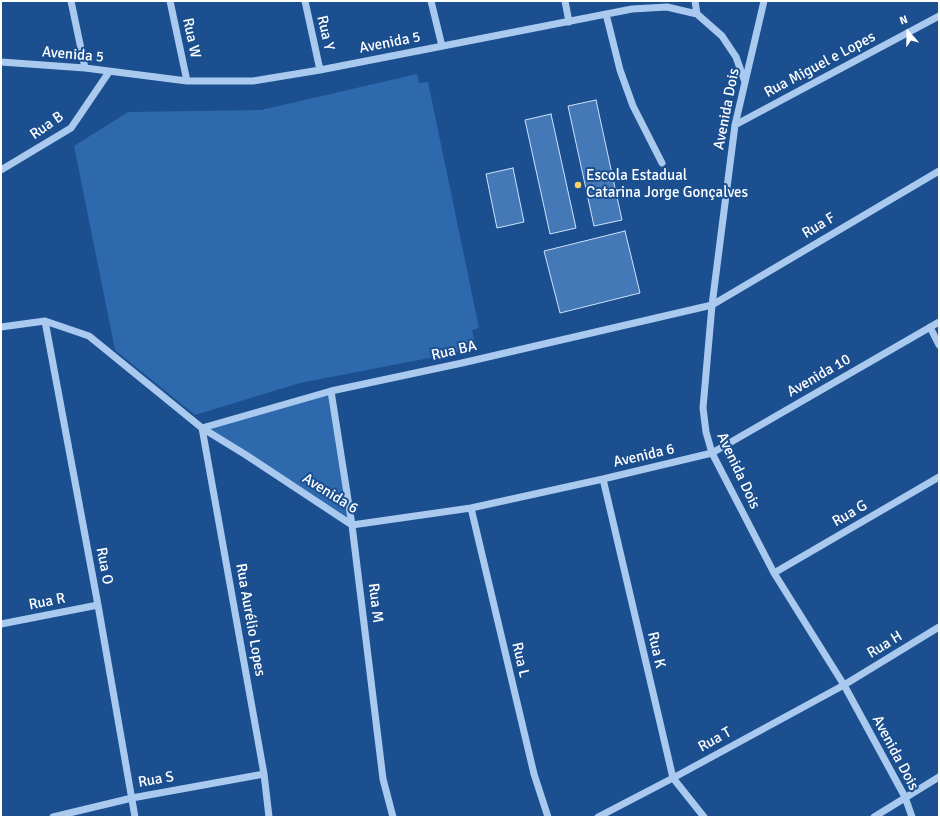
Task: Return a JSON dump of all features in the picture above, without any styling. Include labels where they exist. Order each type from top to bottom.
[{"type":"street","points":[[71,1],[85,68]]},
{"type":"street","name":"Rua W","points":[[170,1],[187,81]]},
{"type":"street","name":"Rua Y","points":[[305,1],[320,70]]},
{"type":"street","points":[[431,1],[442,46]]},
{"type":"street","points":[[565,1],[569,22]]},
{"type":"street","points":[[695,1],[697,14]]},
{"type":"street","name":"Avenida Dois","points":[[764,1],[735,126],[712,305],[703,408],[706,432],[712,453],[774,573],[844,685],[905,797],[912,817]]},
{"type":"street","name":"Avenida 5","points":[[1,62],[85,68],[187,81],[253,81],[320,70],[632,9],[667,7],[697,14],[722,36],[736,57],[745,82]]},
{"type":"street","points":[[606,14],[620,70],[633,106],[662,163]]},
{"type":"street","name":"Rua Miguel e Lopes","points":[[735,126],[939,16]]},
{"type":"street","name":"Rua B","points":[[1,170],[71,128],[109,72]]},
{"type":"street","name":"Rua F","points":[[712,305],[939,171]]},
{"type":"street","name":"Rua BA","points":[[202,428],[331,391],[462,363],[712,305]]},
{"type":"street","name":"Avenida 6","points":[[1,327],[45,321],[89,336],[202,428],[246,455],[352,525],[471,508],[712,453]]},
{"type":"street","name":"Rua O","points":[[45,321],[98,605],[135,817]]},
{"type":"street","name":"Avenida 10","points":[[712,453],[939,322]]},
{"type":"street","points":[[930,327],[939,345]]},
{"type":"street","name":"Rua M","points":[[331,391],[352,525],[384,779],[393,817]]},
{"type":"street","name":"Rua Aurélio Lopes","points":[[202,428],[264,774],[269,817]]},
{"type":"street","name":"Rua G","points":[[774,573],[939,477]]},
{"type":"street","name":"Rua K","points":[[603,479],[673,778],[704,817]]},
{"type":"street","name":"Rua L","points":[[471,508],[534,774],[548,817]]},
{"type":"street","name":"Rua R","points":[[1,624],[98,605]]},
{"type":"street","name":"Rua H","points":[[844,685],[939,627]]},
{"type":"street","name":"Rua T","points":[[598,817],[844,685]]},
{"type":"street","name":"Rua S","points":[[53,817],[132,798],[264,774]]},
{"type":"street","points":[[874,817],[939,777]]},
{"type":"shaded area","points":[[417,74],[419,83],[428,82],[479,328],[472,330],[476,349],[300,383],[195,415],[115,350],[74,146],[128,112],[261,110]]},
{"type":"shaded area","points":[[331,391],[352,525],[202,428]]},
{"type":"building","points":[[596,100],[622,220],[594,226],[568,106]]},
{"type":"building","points":[[551,114],[576,228],[550,234],[525,120]]},
{"type":"building","points":[[513,168],[524,222],[497,228],[486,174]]},
{"type":"building","points":[[625,231],[640,293],[560,313],[544,251]]},
{"type":"place","name":"Escola Estadual Catarina Jorge Gonçalves","points":[[578,185]]}]
